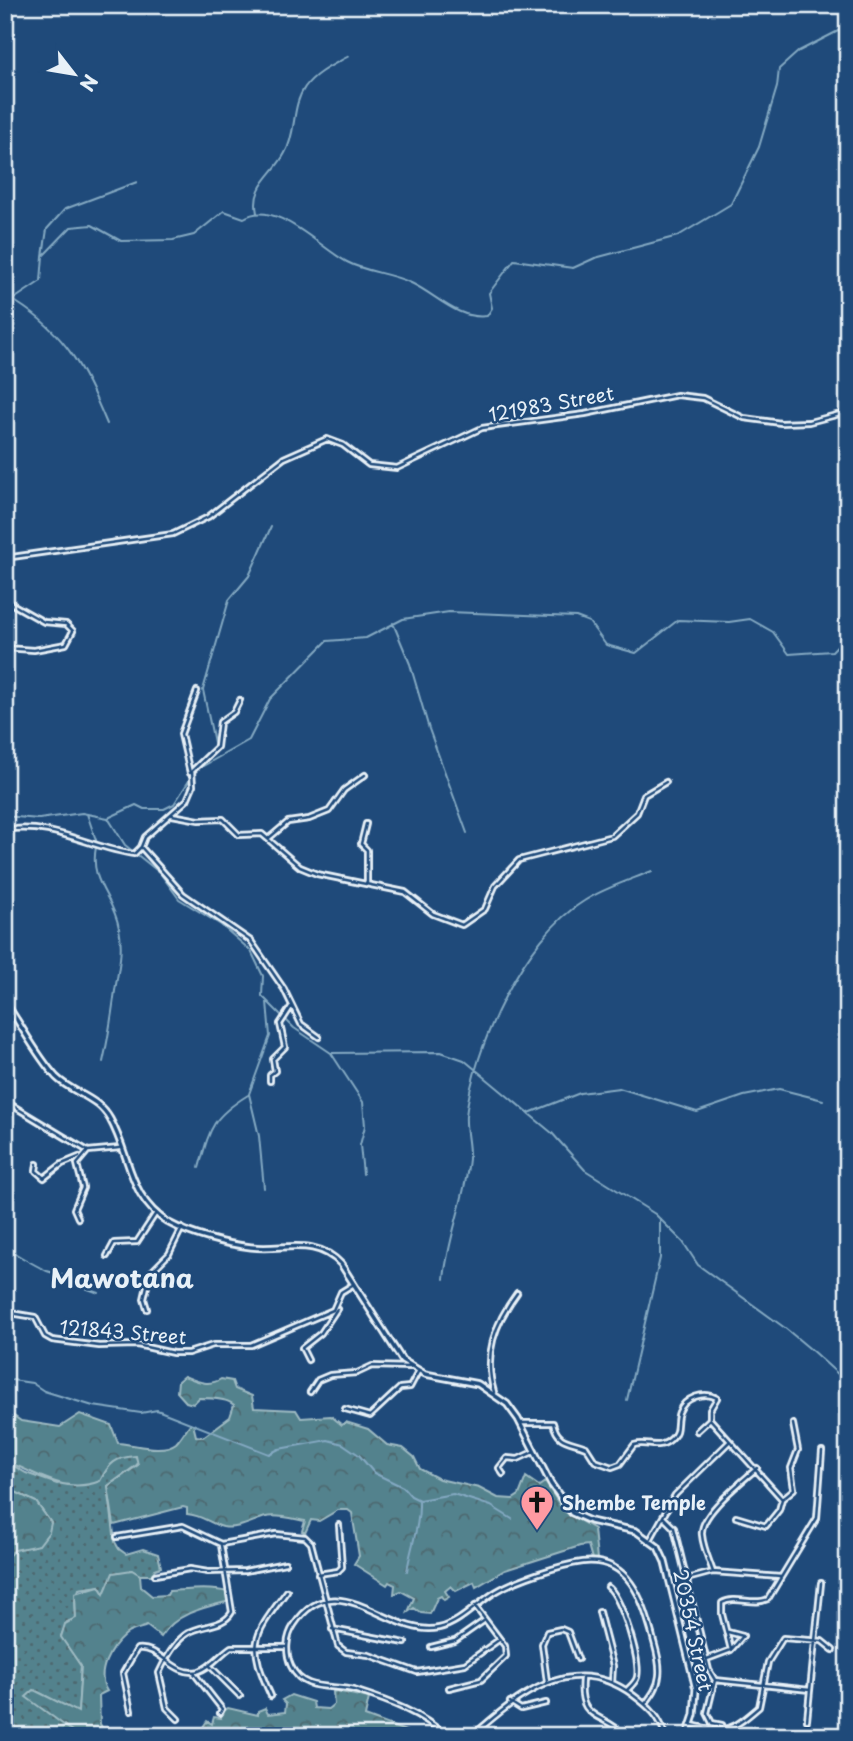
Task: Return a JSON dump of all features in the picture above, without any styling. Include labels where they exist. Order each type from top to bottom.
[{"type":"street","name":"121983 Street","points":[[5,558],[173,534],[208,517],[284,458],[327,439],[343,445],[369,465],[397,468],[482,428],[585,414],[677,395],[703,398],[744,418],[781,424],[822,419],[848,412]]},
{"type":"street","points":[[5,600],[41,621],[66,624],[73,631],[66,644],[34,649],[5,648]]},
{"type":"street","points":[[5,831],[19,828],[68,834],[135,852],[141,848],[145,837],[187,800],[191,777],[181,734],[197,691]]},
{"type":"street","points":[[191,777],[216,749],[220,722],[234,712],[240,700]]},
{"type":"street","points":[[268,838],[288,822],[324,814],[333,807],[344,790],[365,775]]},
{"type":"street","points":[[172,815],[199,820],[223,820],[237,834],[246,836],[257,832],[268,838],[300,867],[317,874],[408,893],[433,914],[462,925],[485,909],[495,886],[519,860],[612,836],[635,815],[644,795],[666,782]]},
{"type":"street","points":[[366,824],[361,844],[367,850],[367,883]]},
{"type":"street","points":[[141,848],[183,894],[251,941],[304,1027],[319,1037]]},
{"type":"street","points":[[5,1002],[57,1078],[102,1108],[113,1124],[136,1189],[156,1213],[182,1228],[244,1246],[315,1247],[336,1258],[396,1352],[410,1367],[418,1372],[468,1380],[494,1392],[520,1423],[556,1493],[572,1513],[590,1521],[636,1531],[650,1539],[681,1488],[730,1441]]},
{"type":"street","points":[[271,1081],[270,1075],[275,1071],[273,1059],[285,1047],[281,1024],[291,1004]]},
{"type":"street","points":[[5,1101],[88,1151]]},
{"type":"street","points":[[37,1164],[36,1171],[44,1178],[62,1164],[88,1151],[120,1148]]},
{"type":"street","points":[[78,1218],[74,1209],[83,1188],[77,1171],[82,1155]]},
{"type":"street","points":[[107,1256],[114,1243],[137,1242],[156,1213]]},
{"type":"street","points":[[147,1309],[144,1299],[150,1273],[169,1254],[182,1228]]},
{"type":"street","name":"121843 Street","points":[[5,1312],[34,1317],[45,1336],[52,1340],[99,1346],[137,1345],[179,1354],[213,1345],[251,1345],[337,1306],[341,1292],[354,1284]]},
{"type":"street","points":[[494,1392],[489,1348],[495,1327],[517,1293]]},
{"type":"street","points":[[308,1360],[302,1348],[321,1334],[337,1306]]},
{"type":"street","points":[[310,1392],[318,1380],[330,1375],[358,1373],[372,1366],[410,1367]]},
{"type":"street","points":[[345,1409],[370,1416],[400,1388],[410,1387],[418,1372]]},
{"type":"street","points":[[520,1423],[553,1423],[555,1430],[567,1444],[586,1447],[595,1461],[612,1468],[620,1464],[634,1445],[655,1447],[672,1439],[677,1430],[679,1412],[689,1400],[702,1395],[717,1398],[710,1410],[710,1419],[757,1468],[782,1499]]},
{"type":"street","points":[[697,1431],[710,1419]]},
{"type":"street","points":[[736,1517],[766,1526],[779,1510],[782,1499],[794,1489],[791,1468],[798,1450],[793,1424]]},
{"type":"street","points":[[732,1650],[722,1614],[722,1603],[729,1600],[764,1601],[782,1577],[817,1518],[822,1451]]},
{"type":"street","points":[[503,1474],[499,1468],[505,1459],[518,1459],[533,1452]]},
{"type":"street","points":[[713,1572],[702,1535],[702,1524],[711,1511],[757,1468]]},
{"type":"street","points":[[663,1517],[674,1528],[715,1680],[706,1710],[712,1724],[722,1724]]},
{"type":"street","points":[[318,1574],[338,1571],[342,1567],[339,1525]]},
{"type":"street","points":[[117,1537],[183,1526],[221,1544],[276,1534],[302,1535],[311,1543],[324,1602],[338,1646],[344,1651],[369,1655],[411,1672],[465,1664],[500,1639]]},
{"type":"street","name":"20354 Street","points":[[650,1539],[665,1562],[693,1677],[696,1699],[692,1726],[687,1736]]},
{"type":"street","points":[[178,1719],[167,1709],[159,1673],[187,1633],[222,1622],[230,1616],[232,1602],[221,1544]]},
{"type":"street","points":[[155,1575],[190,1569],[212,1573],[224,1570],[248,1571],[285,1563]]},
{"type":"street","points":[[446,1736],[426,1719],[354,1690],[319,1687],[307,1682],[291,1667],[287,1647],[296,1622],[311,1608],[324,1602],[358,1603],[407,1626],[431,1629],[449,1625],[504,1587],[572,1564],[597,1563],[613,1568],[628,1578],[639,1593],[657,1656],[659,1681],[646,1704]]},
{"type":"street","points":[[687,1579],[713,1572],[782,1577]]},
{"type":"street","points":[[807,1720],[821,1583]]},
{"type":"street","points":[[608,1587],[618,1597],[637,1665],[636,1680],[627,1690]]},
{"type":"street","points":[[271,1696],[259,1666],[257,1632],[287,1591]]},
{"type":"street","points":[[449,1688],[481,1680],[501,1663],[506,1652],[500,1639],[475,1606]]},
{"type":"street","points":[[599,1612],[613,1666],[612,1683]]},
{"type":"street","points":[[431,1647],[455,1641],[485,1620]]},
{"type":"street","points":[[332,1629],[405,1643]]},
{"type":"street","points":[[547,1682],[542,1644],[547,1632],[561,1629],[568,1632],[578,1659]]},
{"type":"street","points":[[707,1658],[732,1650],[743,1636],[727,1632]]},
{"type":"street","points":[[692,1726],[713,1731],[734,1728],[762,1704],[768,1662],[783,1638],[815,1640],[833,1650]]},
{"type":"street","points":[[131,1711],[123,1673],[133,1654],[143,1648],[179,1670],[193,1672],[210,1666],[231,1647],[287,1647]]},
{"type":"street","points":[[210,1666],[240,1696]]},
{"type":"street","points":[[193,1672],[222,1709],[220,1713]]},
{"type":"street","points":[[472,1736],[529,1689],[547,1682],[582,1678],[612,1683],[627,1690],[646,1704],[660,1721],[666,1736]]},
{"type":"street","points":[[582,1678],[580,1700],[584,1709],[626,1736]]},
{"type":"street","points":[[715,1680],[810,1690]]},
{"type":"street","points":[[510,1702],[521,1709],[546,1703]]},
{"type":"green space","points":[[184,1376],[207,1383],[221,1379],[232,1381],[235,1389],[252,1396],[254,1408],[296,1410],[301,1418],[331,1416],[342,1425],[346,1422],[368,1429],[387,1445],[403,1448],[414,1457],[420,1469],[439,1479],[479,1488],[498,1498],[513,1499],[519,1495],[526,1477],[539,1486],[545,1482],[564,1511],[594,1529],[597,1559],[592,1559],[588,1545],[580,1546],[505,1570],[476,1587],[474,1582],[456,1591],[451,1586],[445,1591],[449,1597],[444,1600],[441,1596],[437,1598],[430,1614],[421,1613],[414,1608],[408,1612],[414,1598],[401,1591],[394,1594],[395,1585],[389,1582],[387,1585],[354,1564],[359,1556],[352,1513],[348,1510],[338,1510],[319,1521],[311,1520],[305,1533],[302,1531],[305,1521],[270,1516],[229,1528],[187,1514],[187,1508],[183,1507],[114,1525],[108,1486],[138,1465],[136,1456],[114,1462],[100,1481],[87,1485],[51,1481],[5,1461],[5,1410],[21,1421],[60,1427],[80,1414],[111,1425],[118,1443],[148,1448],[163,1448],[176,1443],[190,1424],[193,1424],[196,1436],[203,1437],[230,1417],[234,1405],[213,1398],[199,1398],[193,1404],[186,1402],[177,1392],[178,1381]]},
{"type":"green space","points":[[136,1455],[138,1464],[108,1486],[115,1542],[126,1554],[143,1549],[158,1554],[161,1567],[155,1569],[152,1575],[140,1575],[131,1570],[111,1579],[104,1594],[99,1586],[79,1589],[75,1601],[76,1618],[67,1622],[61,1636],[81,1666],[78,1713],[34,1690],[72,1731],[47,1735],[5,1725],[5,1555],[51,1523],[36,1502],[5,1487],[5,1461],[26,1473],[57,1484],[102,1477],[111,1463]]},
{"type":"green space","points":[[5,1487],[36,1502],[51,1523],[49,1532],[39,1545],[15,1550],[8,1556]]},
{"type":"green space","points":[[132,1570],[140,1575],[141,1587],[152,1596],[167,1595],[169,1591],[198,1589],[228,1592],[230,1601],[182,1617],[161,1637],[147,1626],[125,1635],[114,1647],[103,1669],[107,1691],[99,1695],[100,1724],[107,1736],[60,1736],[72,1731],[26,1697],[34,1690],[78,1712],[81,1666],[61,1637],[65,1624],[76,1618],[75,1593],[99,1586],[104,1594],[113,1573]]},
{"type":"green space","points":[[333,1692],[369,1698],[365,1716],[419,1736],[204,1736],[199,1733],[207,1721],[212,1724],[214,1717],[221,1718],[220,1714],[228,1708],[258,1715],[258,1711],[265,1708],[268,1714],[285,1712],[286,1704],[282,1700],[291,1695],[313,1702],[314,1708],[328,1709],[334,1704]]},
{"type":"waterway","points":[[5,305],[41,281],[43,256],[71,227],[92,225],[121,241],[173,240],[194,235],[224,211],[244,218],[269,214],[283,219],[347,262],[409,282],[465,314],[487,316],[492,308],[489,293],[514,260],[573,268],[595,258],[678,236],[731,204],[759,147],[777,87],[779,69],[799,51],[848,26]]},
{"type":"waterway","points":[[257,213],[257,195],[289,145],[298,103],[305,87],[320,73],[349,56]]},
{"type":"waterway","points":[[43,256],[47,229],[65,209],[137,182]]},
{"type":"waterway","points":[[16,302],[49,327],[72,355],[91,387],[107,424]]},
{"type":"waterway","points":[[215,747],[203,690],[229,600],[249,576],[271,527]]},
{"type":"waterway","points":[[5,816],[39,819],[82,813],[108,818],[136,805],[144,809],[164,809],[174,804],[196,770],[249,740],[270,699],[327,641],[366,638],[403,619],[449,612],[576,617],[589,622],[606,645],[636,653],[678,620],[729,622],[750,619],[773,632],[789,654],[832,651],[848,634]]},
{"type":"waterway","points":[[393,623],[410,664],[429,729],[467,833]]},
{"type":"waterway","points":[[87,814],[97,843]]},
{"type":"waterway","points":[[108,818],[125,845],[160,873],[179,899],[221,925],[251,951],[263,976],[262,996],[294,1028],[331,1053],[441,1052],[464,1060],[552,1133],[585,1170],[655,1214],[683,1242],[698,1265],[809,1348],[839,1375],[848,1402]]},
{"type":"waterway","points":[[96,847],[96,870],[116,917],[121,946],[103,1062]]},
{"type":"waterway","points":[[444,1279],[467,1174],[469,1154],[466,1116],[471,1089],[479,1059],[505,996],[541,940],[562,918],[592,896],[652,871]]},
{"type":"waterway","points":[[264,1188],[259,1136],[249,1094],[270,1036],[267,1002]]},
{"type":"waterway","points":[[331,1053],[363,1102],[365,1126],[360,1145],[363,1174]]},
{"type":"waterway","points":[[529,1113],[580,1093],[619,1088],[697,1112],[744,1096],[779,1089],[823,1100]]},
{"type":"waterway","points":[[199,1168],[214,1125],[226,1110],[248,1095]]},
{"type":"waterway","points":[[627,1400],[660,1258],[660,1219]]},
{"type":"waterway","points":[[5,1248],[47,1271],[66,1275],[69,1277],[68,1282],[99,1293]]},
{"type":"waterway","points":[[5,1379],[32,1383],[44,1391],[93,1406],[141,1413],[157,1410],[269,1454],[279,1449],[328,1440],[343,1444],[359,1455],[374,1473],[403,1487],[419,1500],[453,1494],[491,1506],[512,1519]]},
{"type":"waterway","points":[[407,1571],[417,1527],[419,1501]]},
{"type":"waterway","points":[[848,1687],[848,1726]]},
{"type":"place","name":"Shembe Temple","points":[[537,1532]]},
{"type":"district","name":"Mawotana","points":[[122,1277]]}]
